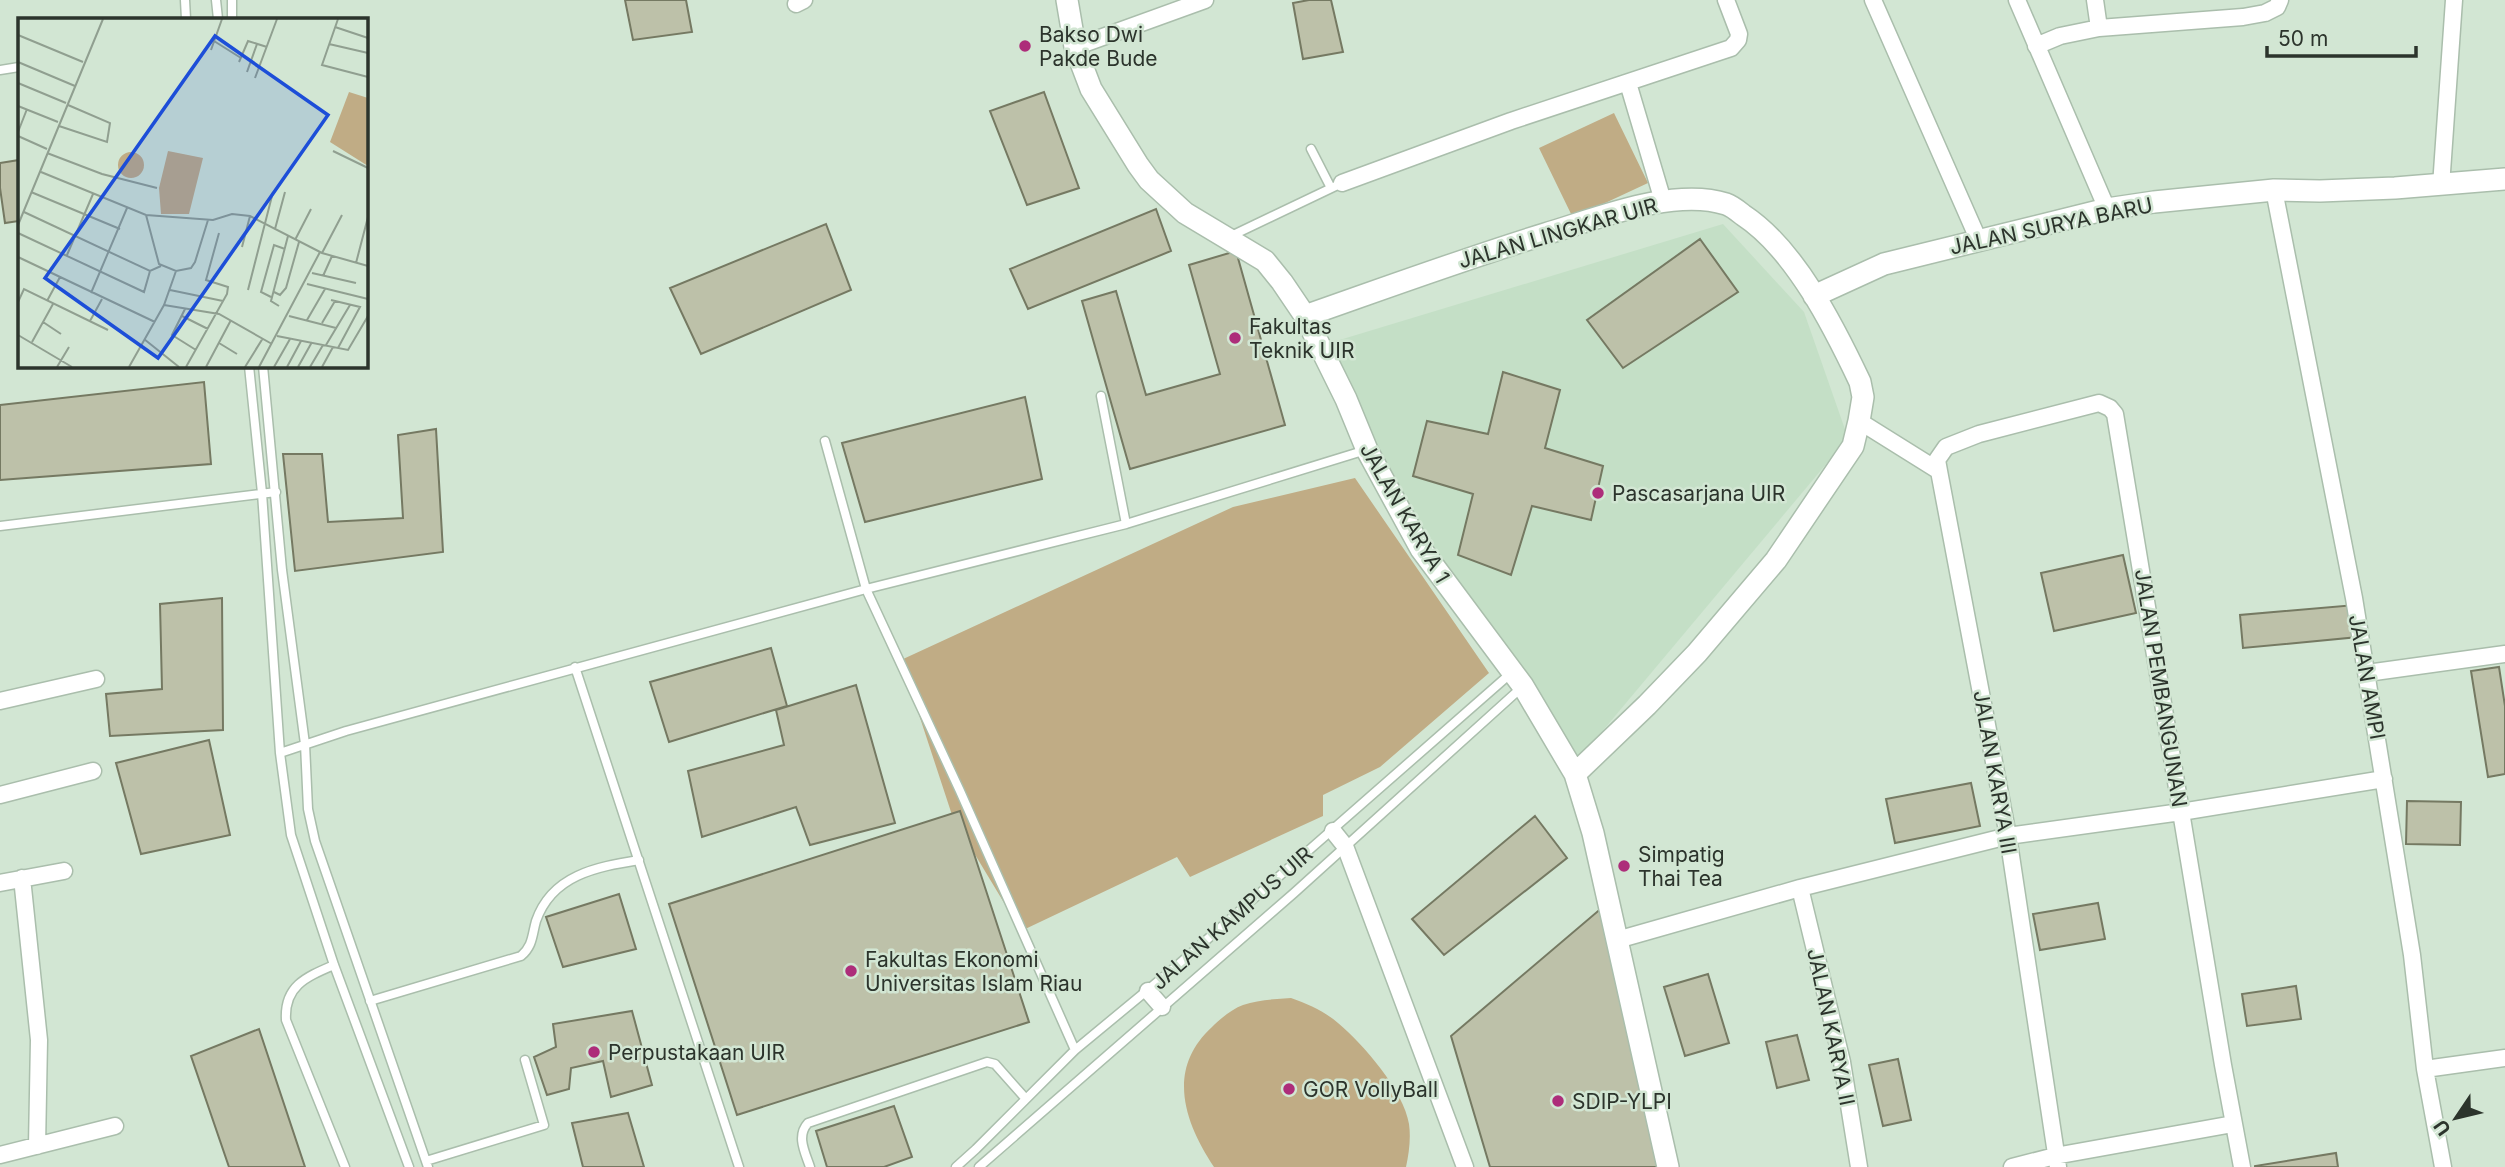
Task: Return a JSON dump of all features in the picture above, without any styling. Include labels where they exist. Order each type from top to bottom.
[{"type":"street","name":"JALAN KARYA 1","points":[[1067,0],[1075,47],[1091,89],[1149,180],[1185,213],[1265,261],[1305,316],[1346,399],[1367,450],[1433,569],[1518,679],[1575,774],[1593,833],[1668,1167]]},
{"type":"street","points":[[1075,47],[1205,0]]},
{"type":"street","points":[[1336,186],[1511,121],[1721,52],[1735,45],[1739,34],[1726,0]]},
{"type":"street","points":[[1872,0],[1979,241]]},
{"type":"street","points":[[2017,0],[2107,209]]},
{"type":"street","points":[[2095,0],[2099,28]]},
{"type":"street","points":[[2036,46],[2060,36],[2099,28],[2243,18],[2265,13],[2277,7],[2280,0]]},
{"type":"street","points":[[2441,186],[2454,0]]},
{"type":"street","points":[[1628,83],[1663,201]]},
{"type":"street","name":"JALAN SURYA BARU","points":[[1814,296],[1884,264],[2107,209],[2274,190],[2320,191],[2441,186],[2505,179]]},
{"type":"street","name":"JALAN AMPI","points":[[2274,190],[2367,673],[2412,955],[2425,1069],[2443,1167]]},
{"type":"street","name":"JALAN LINGKAR UIR","points":[[1305,316],[1468,258],[1628,209],[1663,201],[1697,200],[1727,204],[1760,226],[1780,246],[1814,296],[1860,382],[1863,397],[1853,446],[1776,560],[1697,653],[1575,774]]},
{"type":"street","name":"JALAN PEMBANGUNAN","points":[[1939,471],[1937,460],[1946,447],[1979,434],[2099,403],[2110,408],[2115,414],[2242,1167]]},
{"type":"street","points":[[1859,422],[1939,471]]},
{"type":"street","name":"JALAN KARYA III","points":[[1939,471],[2008,836],[2057,1162]]},
{"type":"street","points":[[2367,673],[2505,654]]},
{"type":"street","points":[[0,683],[2,701],[96,679]]},
{"type":"street","points":[[0,795],[93,771]]},
{"type":"street","points":[[1617,940],[1800,888],[2008,836],[2181,812],[2384,779]]},
{"type":"street","points":[[1333,831],[1345,846],[1465,1167]]},
{"type":"street","points":[[0,883],[64,871]]},
{"type":"street","points":[[22,878],[39,1041],[37,1146]]},
{"type":"street","name":"JALAN KARYA II","points":[[1800,888],[1842,1062],[1859,1167]]},
{"type":"street","points":[[1148,991],[1162,1007]]},
{"type":"street","points":[[2425,1069],[2505,1058]]},
{"type":"street","points":[[2012,1167],[2057,1162],[2233,1124]]},
{"type":"street","points":[[0,1155],[115,1126]]},
{"type":"lane","points":[[185,0],[186,18]]},
{"type":"lane","points":[[216,0],[218,18]]},
{"type":"lane","points":[[232,0],[232,18]]},
{"type":"lane","points":[[0,70],[18,67]]},
{"type":"lane","points":[[1228,238],[1336,186],[1311,149]]},
{"type":"lane","points":[[249,368],[262,493],[281,753],[291,835],[334,965],[409,1167]]},
{"type":"lane","points":[[263,368],[282,570],[305,744],[308,809],[315,841],[427,1164],[544,1125],[525,1060]]},
{"type":"lane","points":[[1101,396],[1126,524]]},
{"type":"lane","points":[[825,441],[866,589],[960,791],[1075,1050]]},
{"type":"lane","points":[[281,753],[575,667],[866,589],[1126,524],[1367,450]]},
{"type":"lane","points":[[0,526],[276,492]]},
{"type":"lane","points":[[575,667],[739,1167]]},
{"type":"lane","name":"JALAN KAMPUS UIR","points":[[956,1167],[1075,1050],[1148,991],[1333,831],[1518,679]]},
{"type":"lane","name":"JALAN KAMPUS UIR","points":[[979,1167],[1345,846],[1518,679]]},
{"type":"lane","points":[[370,1001],[521,956],[528,949],[549,894],[565,881],[607,865],[639,860]]},
{"type":"lane","points":[[334,965],[306,977],[294,988],[285,1005],[286,1020],[345,1167]]},
{"type":"lane","points":[[810,1167],[801,1139],[803,1128],[808,1123],[987,1062],[995,1064],[1027,1099]]},
{"type":"shaded area","points":[[1614,113],[1648,183],[1573,218],[1539,148]]},
{"type":"shaded area","name":"Pascasarjana UIR","points":[[1723,224],[1804,312],[1848,438],[1579,759],[1421,549],[1323,345]]},
{"type":"shaded area","points":[[1355,478],[1489,673],[1380,767],[1323,795],[1323,816],[1190,877],[1177,857],[1021,931],[953,818],[901,660],[1233,507]]},
{"type":"shaded area","name":"GOR VollyBall","points":[[1291,998],[1316,1008],[1338,1023],[1370,1055],[1391,1083],[1406,1111],[1409,1124],[1406,1167],[1214,1167],[1203,1150],[1188,1114],[1184,1096],[1189,1060],[1198,1043],[1212,1027],[1235,1009],[1255,1002]]},
{"type":"building","points":[[625,0],[686,0],[692,32],[633,40]]},
{"type":"building","points":[[1331,0],[1343,52],[1303,59],[1293,3]]},
{"type":"building","points":[[1044,92],[1079,188],[1027,205],[990,111]]},
{"type":"building","points":[[18,160],[18,221],[5,223],[0,163]]},
{"type":"building","points":[[1156,209],[1171,251],[1028,309],[1010,269]]},
{"type":"building","points":[[826,224],[851,290],[701,354],[670,288]]},
{"type":"building","points":[[1700,239],[1738,292],[1623,368],[1587,320]]},
{"type":"building","name":"Fakultas Teknik UIR","points":[[1236,251],[1285,425],[1130,469],[1082,301],[1116,291],[1146,395],[1220,374],[1189,265]]},
{"type":"building","points":[[1503,372],[1560,390],[1545,448],[1603,466],[1591,520],[1532,506],[1511,575],[1458,555],[1473,494],[1413,476],[1427,421],[1488,434]]},
{"type":"building","points":[[204,382],[211,464],[0,480],[0,405]]},
{"type":"building","points":[[1025,397],[1042,479],[865,522],[842,443]]},
{"type":"building","points":[[436,429],[443,552],[295,571],[283,454],[322,454],[328,522],[403,518],[398,435]]},
{"type":"building","points":[[2123,555],[2136,613],[2054,631],[2041,573]]},
{"type":"building","points":[[222,598],[223,730],[110,736],[106,694],[162,689],[160,604]]},
{"type":"building","points":[[2355,605],[2358,637],[2243,648],[2240,615]]},
{"type":"building","points":[[771,648],[787,706],[669,742],[650,682]]},
{"type":"building","points":[[2499,667],[2505,706],[2505,774],[2488,777],[2471,671]]},
{"type":"building","points":[[856,685],[895,823],[810,845],[796,807],[702,837],[688,771],[784,745],[776,710]]},
{"type":"building","points":[[209,740],[230,835],[141,854],[116,763]]},
{"type":"building","points":[[1971,783],[1980,826],[1895,843],[1886,799]]},
{"type":"building","points":[[2407,801],[2461,802],[2460,845],[2406,844]]},
{"type":"building","name":"Fakultas Ekonomi Universitas Islam Riau","points":[[960,811],[1029,1022],[737,1115],[669,904]]},
{"type":"building","points":[[1535,816],[1567,858],[1444,955],[1412,919]]},
{"type":"building","points":[[619,894],[636,949],[563,967],[546,917]]},
{"type":"building","points":[[2098,903],[2105,939],[2040,950],[2033,914]]},
{"type":"building","name":"SDIP-YLPI","points":[[1604,906],[1660,1167],[1490,1167],[1451,1036]]},
{"type":"building","points":[[1708,974],[1729,1043],[1685,1056],[1664,987]]},
{"type":"building","points":[[2296,986],[2301,1019],[2247,1026],[2242,994]]},
{"type":"building","name":"Perpustakaan UIR","points":[[632,1011],[652,1085],[611,1097],[603,1061],[571,1068],[569,1089],[547,1095],[534,1057],[556,1047],[553,1024]]},
{"type":"building","points":[[259,1029],[305,1167],[229,1167],[191,1056]]},
{"type":"building","points":[[1797,1035],[1809,1080],[1777,1088],[1766,1042]]},
{"type":"building","points":[[1898,1059],[1911,1120],[1883,1126],[1869,1065]]},
{"type":"building","points":[[894,1106],[912,1157],[884,1167],[827,1167],[816,1131]]},
{"type":"building","points":[[628,1113],[644,1167],[583,1167],[572,1123]]},
{"type":"building","points":[[2336,1153],[2338,1167],[2255,1167],[2255,1166]]},
{"type":"place","name":"Bakso Dwi Pakde Bude","points":[[1025,46]]},
{"type":"place","name":"Fakultas Teknik UIR","points":[[1235,338]]},
{"type":"place","name":"Pascasarjana UIR","points":[[1598,493]]},
{"type":"place","name":"Simpatig Thai Tea","points":[[1624,866]]},
{"type":"place","name":"Fakultas Ekonomi Universitas Islam Riau","points":[[851,971]]},
{"type":"place","name":"Perpustakaan UIR","points":[[594,1052]]},
{"type":"place","name":"GOR VollyBall","points":[[1289,1089]]},
{"type":"place","name":"SDIP-YLPI","points":[[1558,1101]]}]
